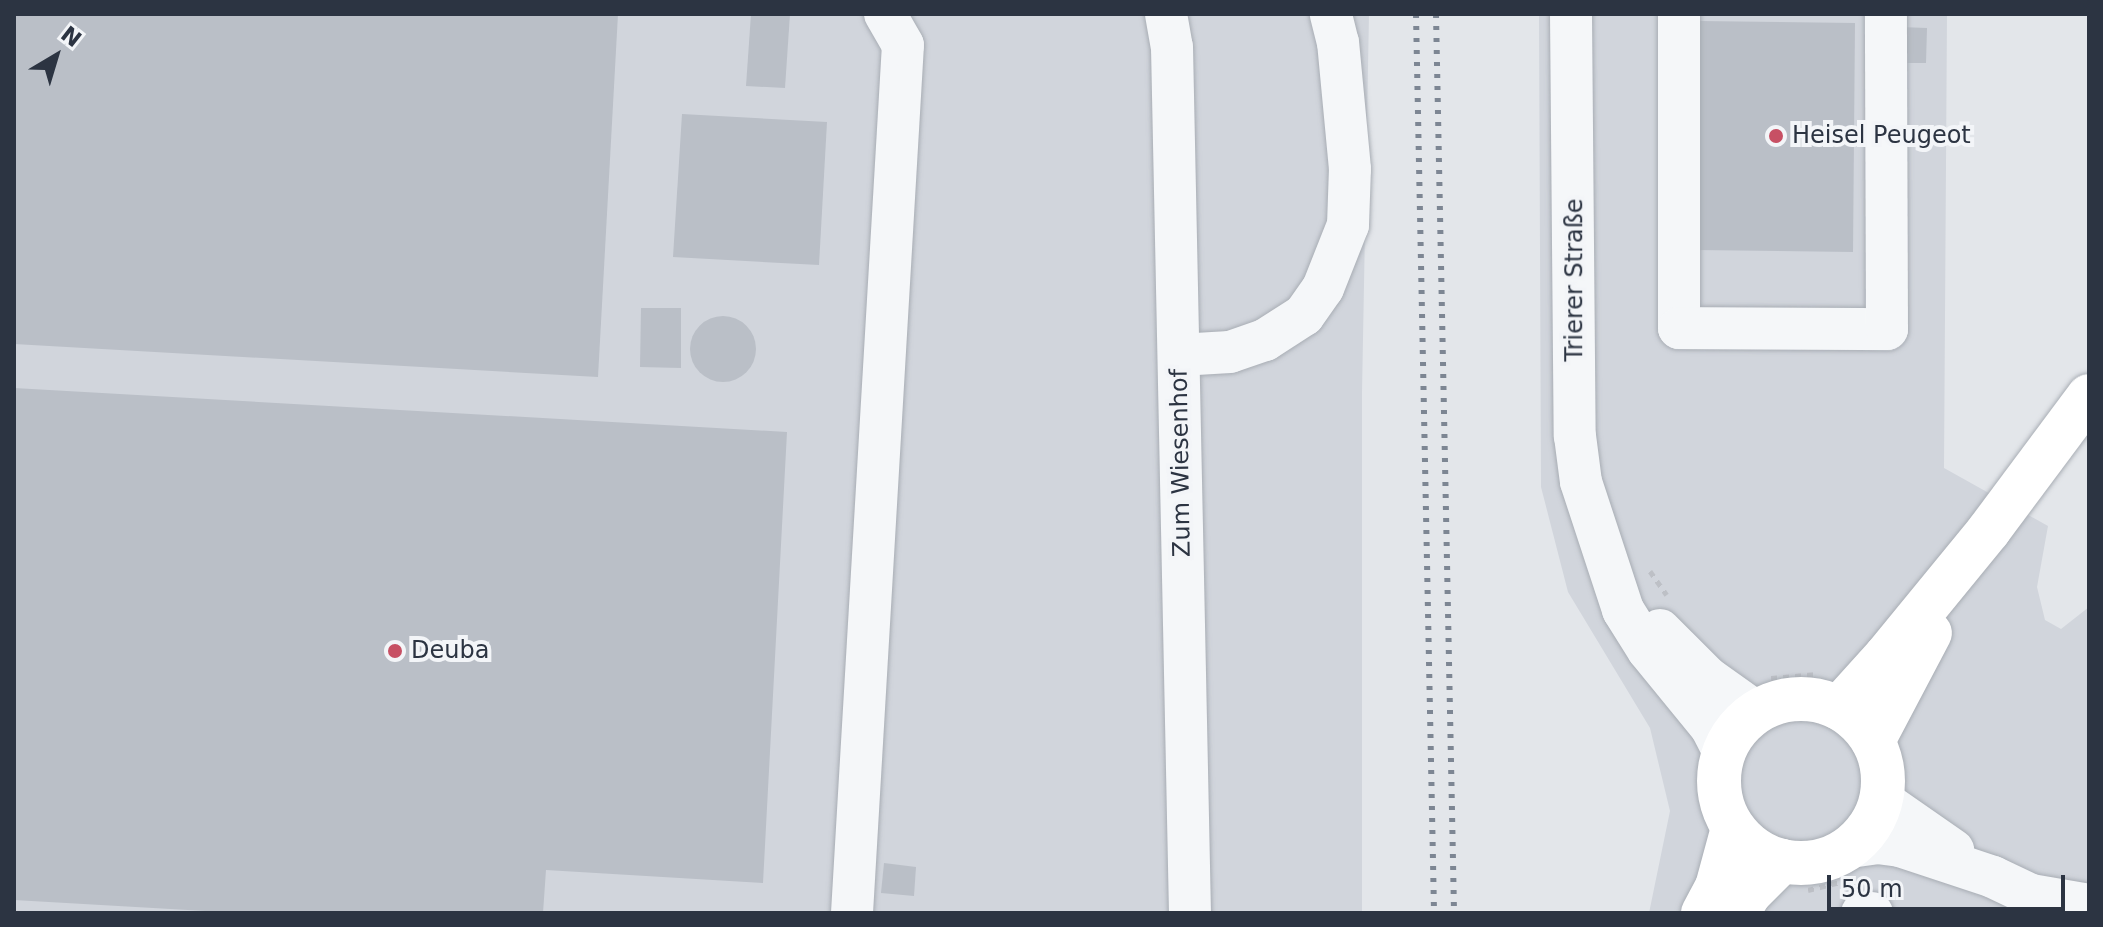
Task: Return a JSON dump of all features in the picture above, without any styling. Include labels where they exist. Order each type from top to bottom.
[{"type":"main road","points":[[1829,691],[1873,741],[1882,770],[1881,800],[1875,818],[1850,847],[1829,858],[1806,863],[1782,861],[1754,849],[1733,828],[1722,804],[1719,778],[1724,753],[1760,695],[1776,703],[1797,699],[1819,701],[1829,691],[1886,656],[1989,530],[2089,396]]},
{"type":"main road","points":[[1873,741],[1908,672],[1989,530]]},
{"type":"main road","points":[[1703,913],[1717,887],[1733,828]]},
{"type":"main road","points":[[1738,913],[1749,894],[1782,861]]},
{"type":"street","points":[[852,913],[903,45],[885,14]]},
{"type":"street","name":"Zum Wiesenhof","points":[[1166,14],[1172,47],[1190,913]]},
{"type":"street","points":[[1179,355],[1230,352],[1265,340],[1304,315],[1323,288],[1348,225],[1350,169],[1338,43],[1331,14]]},
{"type":"street","name":"Trierer Straße","points":[[1571,14],[1575,436],[1581,482],[1623,610],[1657,662],[1711,727],[1724,753]]},
{"type":"street","points":[[1679,14],[1679,328],[1887,329],[1886,14]]},
{"type":"street","name":"Trierer Straße","points":[[1601,543],[1640,606],[1678,650],[1708,678],[1760,695]]},
{"type":"street","points":[[1881,800],[1995,891]]},
{"type":"street","points":[[1850,847],[1877,843],[1900,846],[1995,891],[2089,905]]},
{"type":"street","points":[[1862,913],[1872,913]]},
{"type":"path","points":[[1647,567],[1673,604]]},
{"type":"path","points":[[1760,695],[1829,691]]},
{"type":"shaded area","points":[[14,14],[1369,14],[1362,393],[1362,913],[14,913]]},
{"type":"shaded area","points":[[1539,14],[1947,14],[1944,468],[2048,526],[2037,587],[2045,620],[2061,629],[2089,607],[2089,913],[1649,913],[1670,811],[1650,728],[1568,592],[1541,487]]},
{"type":"building","points":[[14,14],[618,14],[598,377],[14,344]]},
{"type":"building","points":[[751,14],[790,14],[785,88],[746,86]]},
{"type":"building","name":"Heisel Peugeot","points":[[1699,21],[1855,23],[1853,252],[1696,250]]},
{"type":"building","points":[[1900,27],[1927,28],[1926,63],[1899,63]]},
{"type":"building","points":[[682,114],[827,122],[819,265],[673,257]]},
{"type":"building","points":[[641,308],[681,308],[681,368],[640,367]]},
{"type":"building","points":[[723,316],[736,319],[746,326],[753,336],[756,349],[753,362],[746,372],[736,379],[723,382],[710,379],[700,372],[693,362],[690,349],[693,336],[700,326],[710,319]]},
{"type":"building","name":"Deuba","points":[[14,388],[787,432],[763,883],[546,870],[543,913],[240,913],[14,900]]},
{"type":"building","points":[[884,863],[916,867],[914,896],[881,893]]},
{"type":"railway","points":[[1416,14],[1434,913]]},
{"type":"railway","points":[[1436,14],[1454,913]]},
{"type":"place","name":"Heisel Peugeot","points":[[1776,136]]},
{"type":"place","name":"Deuba","points":[[395,651]]}]
